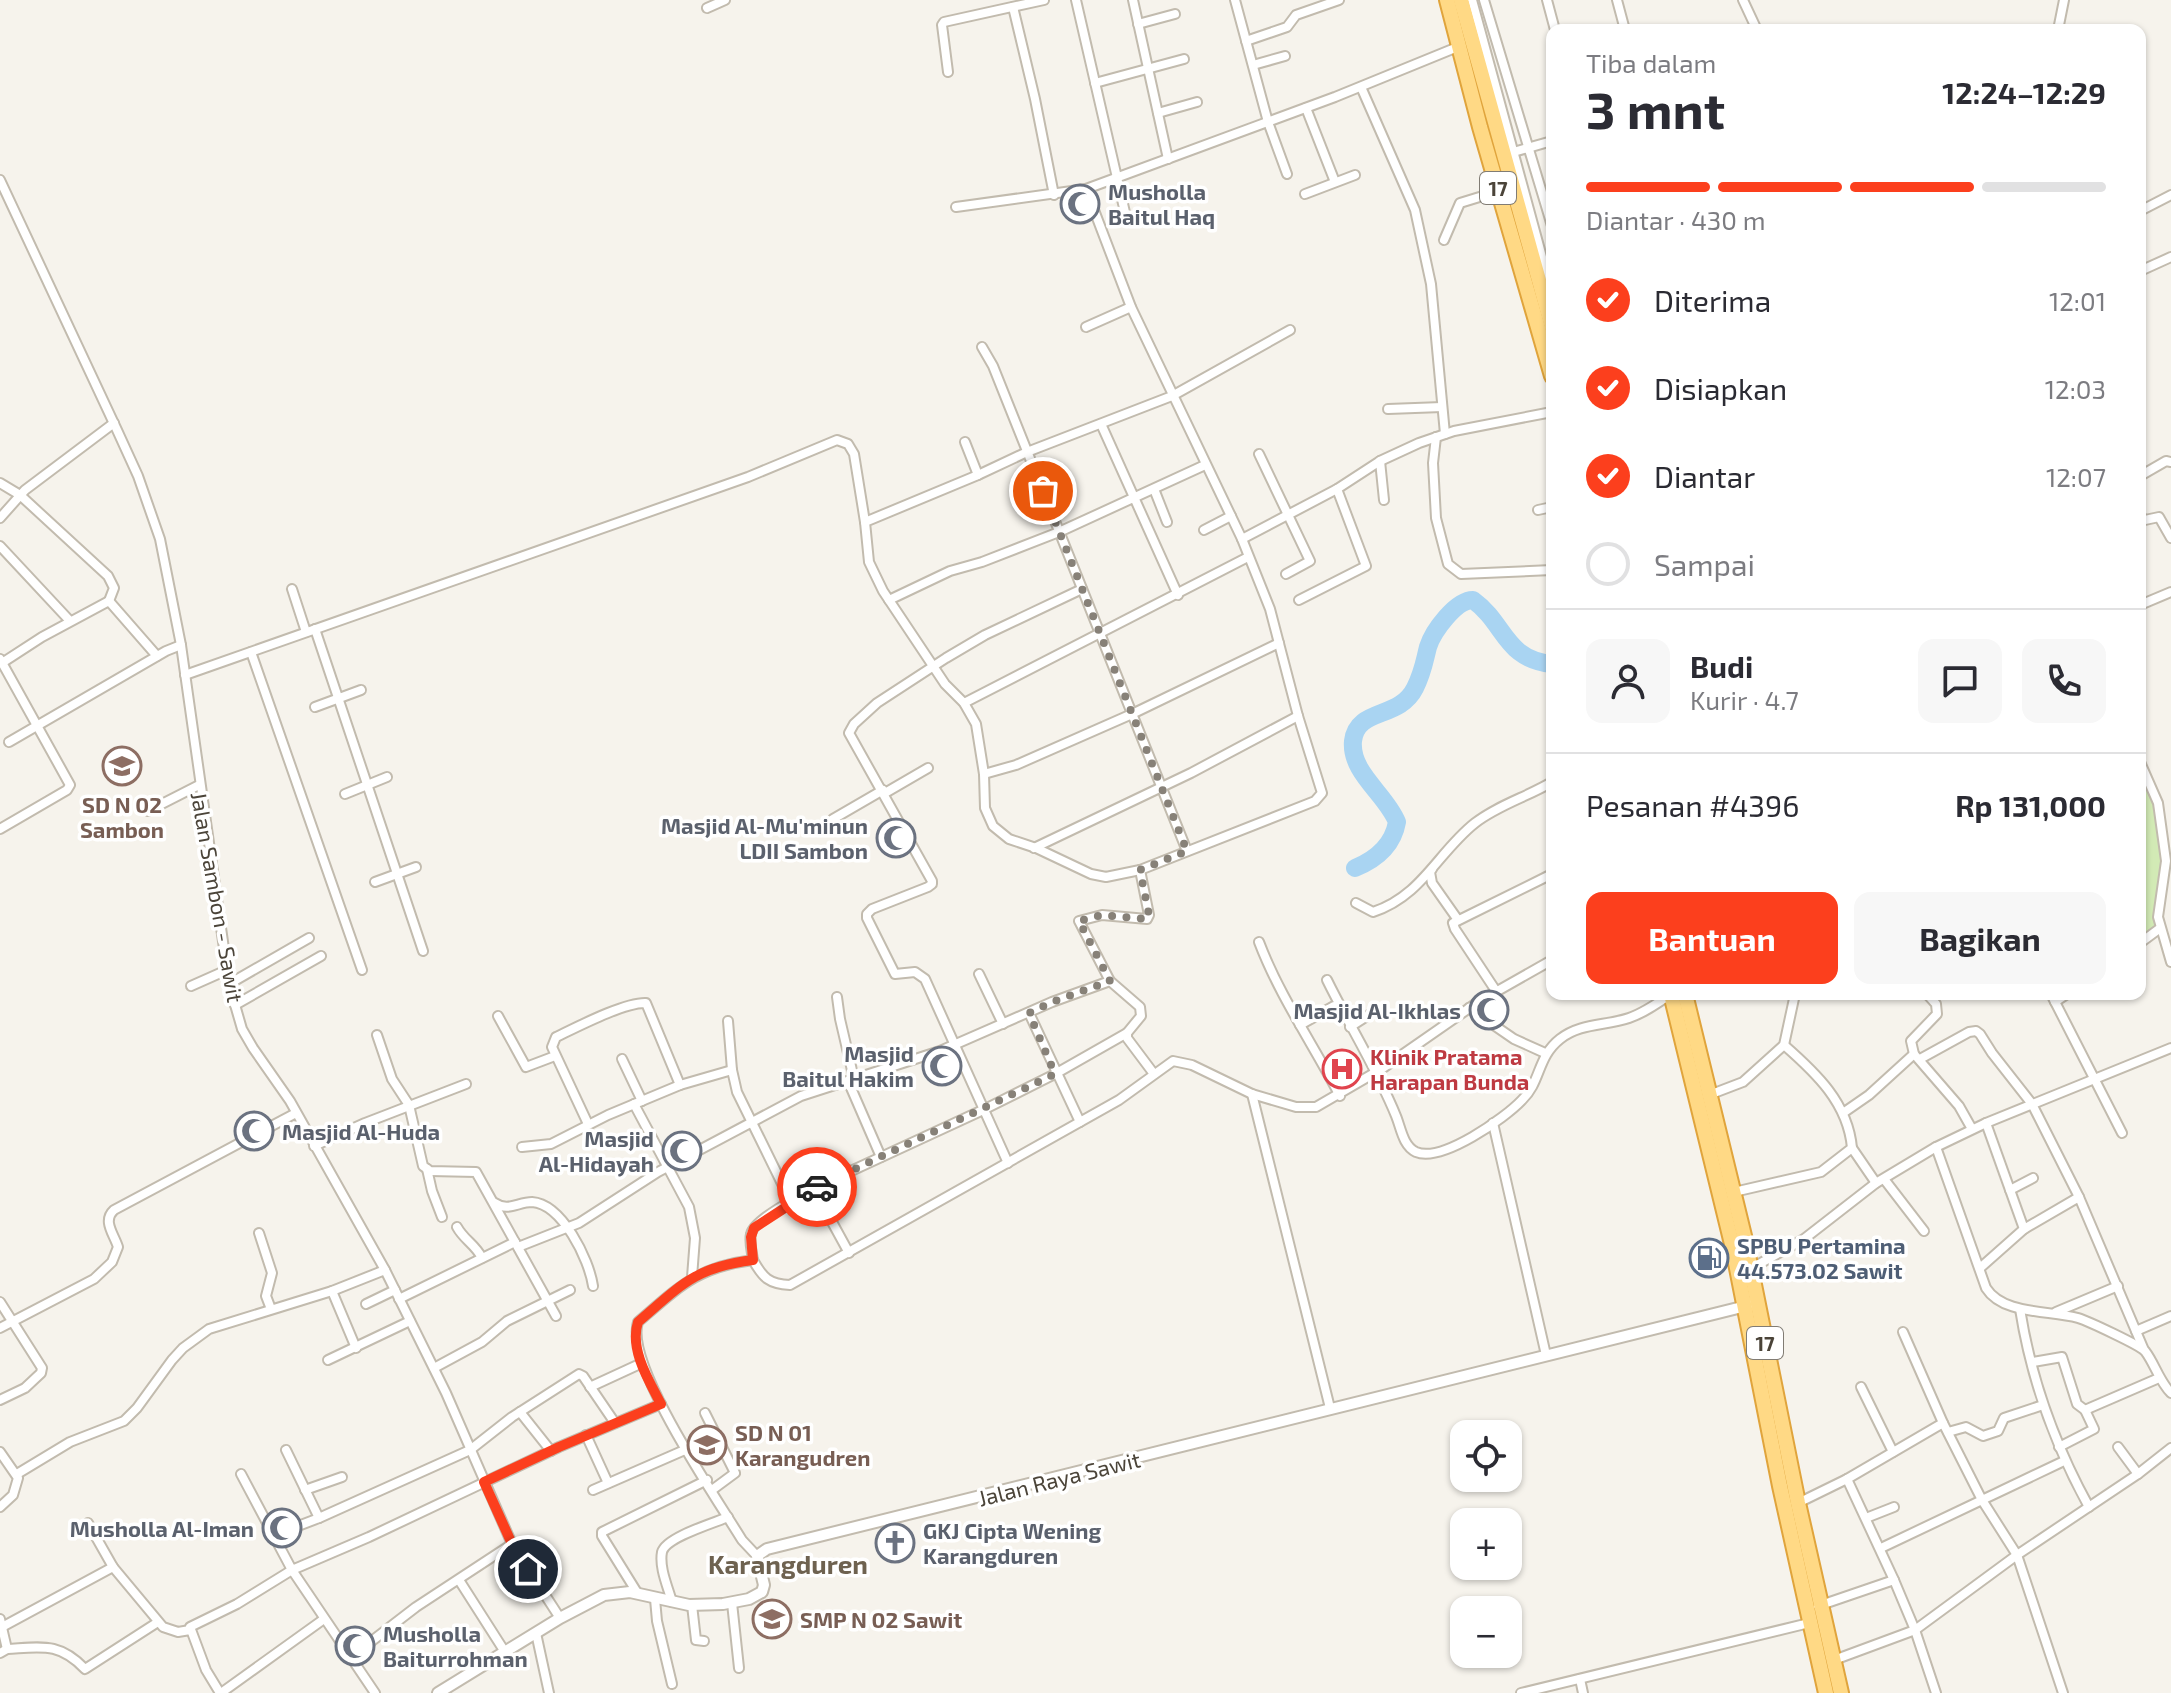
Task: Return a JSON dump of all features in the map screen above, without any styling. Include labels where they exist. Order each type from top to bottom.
[{"type":"highway","name":"17","points":[[1447,0],[1460,46],[1502,155],[1499,191],[1546,355]]},
{"type":"highway","name":"17","points":[[1461,0],[1546,306]]},
{"type":"highway","name":"17","points":[[1672,1000],[1798,1503],[1841,1693]]},
{"type":"highway","name":"17","points":[[1686,1000],[1750,1269],[1750,1306],[1808,1616],[1826,1693]]},
{"type":"street","points":[[707,8],[725,0]]},
{"type":"street","points":[[948,72],[944,22],[1044,0]]},
{"type":"street","points":[[1076,0],[1127,221]]},
{"type":"street","points":[[1133,0],[1168,159]]},
{"type":"street","points":[[1235,0],[1268,122],[1287,174]]},
{"type":"street","points":[[1246,41],[1287,27],[1296,15],[1339,0]]},
{"type":"street","points":[[1472,0],[1502,155],[1546,277]]},
{"type":"street","points":[[1484,0],[1546,205]]},
{"type":"street","points":[[1547,0],[1553,24]]},
{"type":"street","points":[[1617,0],[1623,24]]},
{"type":"street","points":[[1743,0],[1754,24]]},
{"type":"street","points":[[2059,24],[2064,0]]},
{"type":"street","points":[[1013,7],[1054,195]]},
{"type":"street","points":[[1138,24],[1175,14]]},
{"type":"street","points":[[956,207],[1086,189],[1361,87],[1460,46]]},
{"type":"street","points":[[1253,65],[1285,56]]},
{"type":"street","points":[[1095,83],[1184,59]]},
{"type":"street","points":[[1361,87],[1415,210],[1431,284],[1442,407],[1441,435],[1433,463],[1436,518],[1451,568],[1461,574],[1546,570]]},
{"type":"street","points":[[1158,113],[1197,102]]},
{"type":"street","points":[[1306,108],[1335,182]]},
{"type":"street","points":[[1502,155],[1546,143]]},
{"type":"street","points":[[1305,194],[1355,175]]},
{"type":"street","name":"Jalan Sambon - Sawit","points":[[0,180],[138,476],[160,539],[181,645],[229,984],[242,1029],[296,1113],[385,1270],[446,1393],[512,1544],[560,1618]]},
{"type":"street","points":[[185,675],[748,477],[837,440],[848,444],[854,454],[869,562],[889,600],[945,684],[964,703],[976,724],[984,774],[983,800],[993,826],[1009,839],[1099,876],[1140,872],[1319,799],[1322,793],[1270,609],[1242,539],[1131,307],[1086,189]]},
{"type":"street","points":[[1444,240],[1460,203],[1499,191]]},
{"type":"street","points":[[2146,208],[2171,195]]},
{"type":"street","points":[[2146,268],[2171,257]]},
{"type":"street","points":[[1086,327],[1131,307]]},
{"type":"street","points":[[865,522],[1027,452],[1172,396],[1290,330]]},
{"type":"street","points":[[982,347],[993,366],[1187,851]]},
{"type":"street","points":[[1388,409],[1442,407]]},
{"type":"street","points":[[1242,539],[1337,489],[1380,461],[1441,435],[1546,413]]},
{"type":"street","points":[[0,518],[20,495],[114,423]]},
{"type":"street","points":[[1101,424],[1178,595]]},
{"type":"street","points":[[965,442],[978,475]]},
{"type":"street","points":[[1259,454],[1310,561],[1286,574]]},
{"type":"street","points":[[1380,461],[1384,500]]},
{"type":"street","points":[[2146,473],[2166,461],[2171,462]]},
{"type":"street","points":[[889,600],[950,571],[1059,532],[1205,465]]},
{"type":"street","points":[[0,483],[20,495],[108,576],[114,588],[109,601],[1,661],[70,785],[67,790],[0,829]]},
{"type":"street","points":[[1154,489],[1167,522]]},
{"type":"street","points":[[1299,600],[1366,566],[1337,489]]},
{"type":"street","points":[[1538,510],[1546,508]]},
{"type":"street","points":[[1204,530],[1231,516]]},
{"type":"street","points":[[2146,520],[2160,517],[2171,538]]},
{"type":"street","points":[[0,546],[70,621]]},
{"type":"street","points":[[964,703],[1248,557]]},
{"type":"street","points":[[292,589],[338,698],[423,951]]},
{"type":"street","points":[[1008,1163],[921,976],[911,971],[895,974],[867,918],[872,909],[932,884],[851,737],[850,729],[877,703],[933,666],[985,635],[1082,589]]},
{"type":"street","points":[[2146,602],[2171,592]]},
{"type":"street","points":[[109,601],[157,656]]},
{"type":"street","points":[[984,774],[1016,765],[1132,714],[1279,643]]},
{"type":"street","points":[[9,742],[181,645]]},
{"type":"street","points":[[251,652],[362,970]]},
{"type":"street","points":[[315,707],[361,690]]},
{"type":"street","points":[[1034,848],[1298,716]]},
{"type":"street","points":[[833,819],[928,768]]},
{"type":"street","points":[[2146,774],[2154,789],[2166,861],[2158,909],[2159,929],[2171,962]]},
{"type":"street","points":[[345,794],[387,777]]},
{"type":"street","points":[[148,811],[199,785]]},
{"type":"street","points":[[1356,903],[1373,912],[1404,899],[1476,822],[1546,785]]},
{"type":"street","points":[[2160,817],[2171,814]]},
{"type":"street","points":[[1435,866],[1430,872],[1432,883],[1458,920]]},
{"type":"street","points":[[375,882],[416,867]]},
{"type":"street","points":[[1140,872],[1149,915],[1147,919],[1102,915],[1079,921],[1110,981],[1140,1007],[1141,1016],[1127,1033],[1055,1074],[791,1202],[754,1228],[751,1237],[753,1260],[767,1280],[774,1284],[790,1285],[1119,1100],[1168,1064],[1178,1061],[1192,1065],[1252,1094],[1296,1107],[1316,1107],[1340,1096],[1469,1008],[1546,963]]},
{"type":"street","points":[[1496,991],[1453,923],[1546,877]]},
{"type":"street","points":[[2146,939],[2159,929]]},
{"type":"street","points":[[229,984],[309,938]]},
{"type":"street","points":[[1259,942],[1271,974],[1340,1096]]},
{"type":"street","points":[[235,1005],[321,956]]},
{"type":"street","points":[[191,986],[227,970]]},
{"type":"street","points":[[979,974],[1003,1024]]},
{"type":"street","points":[[1327,980],[1389,1099],[1406,1141],[1418,1153],[1425,1154],[1477,1136],[1522,1101],[1531,1089],[1545,1053],[1571,1031],[1628,1019],[1661,1000]]},
{"type":"street","points":[[366,1304],[397,1295],[517,1244],[568,1229],[667,1167],[801,1096],[955,1045],[1052,1002],[1110,981]]},
{"type":"street","points":[[837,997],[851,1080],[881,1157]]},
{"type":"street","points":[[1709,1095],[1743,1082],[1784,1045],[1794,1000]]},
{"type":"street","points":[[1932,1000],[1937,1014],[1911,1041],[1917,1056],[1959,1106],[1972,1129]]},
{"type":"street","points":[[2054,1000],[2122,1133]]},
{"type":"street","points":[[588,1124],[555,1056],[552,1044],[556,1037],[644,1002],[648,1005],[680,1085]]},
{"type":"street","points":[[1300,1025],[1334,1006],[1341,1010]]},
{"type":"street","points":[[1469,1008],[1514,1039],[1545,1053]]},
{"type":"street","points":[[1350,1027],[1378,1009]]},
{"type":"street","points":[[1029,1013],[1080,1122]]},
{"type":"street","points":[[498,1016],[526,1067],[555,1056]]},
{"type":"street","points":[[728,1021],[737,1092],[791,1202]]},
{"type":"street","points":[[1843,1113],[1917,1056],[1976,1031],[2032,1104],[2079,1197],[2144,1350],[2171,1393]]},
{"type":"street","points":[[1127,1033],[1129,1044],[1154,1074]]},
{"type":"street","points":[[377,1035],[392,1079],[409,1105],[420,1158],[427,1169],[442,1217]]},
{"type":"street","points":[[1784,1045],[1832,1094],[1843,1113],[1852,1148],[1924,1231]]},
{"type":"street","points":[[1750,1269],[1804,1239],[1880,1181],[1936,1147],[1986,1123],[2171,1048]]},
{"type":"street","points":[[622,1059],[638,1103],[689,1207],[695,1238],[692,1277]]},
{"type":"street","points":[[522,1147],[551,1144],[588,1124],[680,1085],[732,1070]]},
{"type":"street","points":[[314,1146],[466,1084]]},
{"type":"street","points":[[1252,1094],[1330,1408]]},
{"type":"street","points":[[0,1328],[94,1279],[107,1268],[118,1247],[108,1221],[114,1210],[296,1113]]},
{"type":"street","points":[[1493,1123],[1546,1355]]},
{"type":"street","points":[[1986,1123],[2024,1229]]},
{"type":"street","points":[[1936,1147],[1992,1297],[2021,1313],[2054,1313],[2080,1318],[2144,1350]]},
{"type":"street","points":[[1734,1192],[1821,1172],[1852,1148]]},
{"type":"street","points":[[427,1169],[476,1172],[556,1316]]},
{"type":"street","points":[[2010,1190],[2033,1178]]},
{"type":"street","points":[[814,1189],[849,1253]]},
{"type":"street","points":[[1980,1268],[2024,1229],[2079,1197]]},
{"type":"street","points":[[494,1203],[507,1208],[531,1202],[544,1205],[556,1214],[584,1257],[593,1286]]},
{"type":"street","points":[[457,1227],[461,1235],[476,1246],[482,1258]]},
{"type":"street","points":[[259,1233],[272,1273],[266,1296],[271,1309]]},
{"type":"street","points":[[438,1693],[560,1618],[604,1595],[618,1592],[638,1594],[692,1605],[732,1603],[762,1592],[764,1585],[757,1556],[742,1540],[661,1404],[642,1363],[636,1341],[638,1322],[692,1277],[710,1268],[753,1260]]},
{"type":"street","points":[[17,1474],[70,1442],[124,1421],[172,1360],[209,1329],[332,1291],[385,1270]]},
{"type":"street","points":[[2054,1313],[2118,1286]]},
{"type":"street","points":[[434,1368],[482,1342],[507,1321],[570,1290]]},
{"type":"street","points":[[332,1291],[356,1348]]},
{"type":"street","points":[[0,1302],[39,1362],[41,1373],[25,1388],[0,1400]]},
{"type":"street","name":"Jalan Raya Sawit","points":[[757,1556],[767,1549],[1750,1306]]},
{"type":"street","points":[[2021,1313],[2043,1405],[2064,1461],[2089,1507]]},
{"type":"street","points":[[2136,1331],[2171,1316]]},
{"type":"street","points":[[328,1360],[410,1321]]},
{"type":"street","points":[[1903,1332],[1943,1423],[1982,1500],[2017,1555],[2063,1693]]},
{"type":"street","points":[[2033,1362],[2062,1357],[2077,1404],[2085,1410],[2094,1429],[2059,1447]]},
{"type":"street","points":[[590,1387],[642,1363]]},
{"type":"street","points":[[272,1536],[470,1450],[520,1412],[579,1374],[615,1423]]},
{"type":"street","points":[[2085,1410],[2159,1378]]},
{"type":"street","points":[[1861,1387],[1893,1452]]},
{"type":"street","points":[[88,1523],[113,1567],[158,1622],[167,1630],[185,1631],[292,1570],[586,1435],[661,1404]]},
{"type":"street","points":[[1948,1432],[1966,1427],[1983,1436],[1998,1431],[2004,1418],[2043,1405]]},
{"type":"street","points":[[520,1412],[551,1451]]},
{"type":"street","points":[[705,1413],[735,1473],[712,1490]]},
{"type":"street","points":[[1798,1503],[1847,1479],[1943,1423]]},
{"type":"street","points":[[586,1435],[608,1483]]},
{"type":"street","points":[[2118,1447],[2138,1474]]},
{"type":"street","points":[[1834,1660],[1915,1630],[2171,1448]]},
{"type":"street","points":[[593,1490],[687,1449]]},
{"type":"street","points":[[286,1450],[319,1518]]},
{"type":"street","points":[[0,1452],[17,1474],[18,1484],[13,1495],[0,1507]]},
{"type":"street","points":[[1881,1548],[2064,1461]]},
{"type":"street","points":[[241,1474],[292,1570],[375,1693]]},
{"type":"street","points":[[305,1490],[342,1477]]},
{"type":"street","points":[[1847,1479],[1881,1548],[1915,1630],[1936,1693]]},
{"type":"street","points":[[638,1594],[602,1532],[707,1480]]},
{"type":"street","points":[[1866,1518],[1894,1507]]},
{"type":"street","points":[[672,1602],[663,1570],[665,1546],[728,1517]]},
{"type":"street","points":[[351,1657],[416,1607],[512,1544]]},
{"type":"street","points":[[113,1567],[1,1623],[3,1651],[56,1648],[73,1656],[85,1669],[158,1622]]},
{"type":"street","points":[[459,1580],[505,1652]]},
{"type":"street","points":[[1521,1693],[1808,1616],[1821,1605],[1894,1580]]},
{"type":"street","points":[[655,1599],[672,1684]]},
{"type":"street","points":[[732,1603],[739,1668]]},
{"type":"street","points":[[692,1605],[695,1638],[704,1641]]},
{"type":"street","points":[[185,1631],[217,1692],[324,1619]]},
{"type":"street","points":[[536,1633],[549,1693]]},
{"type":"street","points":[[1580,1679],[1583,1693]]},
{"type":"green space","points":[[2146,782],[2154,797],[2164,866],[2157,930],[2146,935]]},
{"type":"waterway","points":[[1355,868],[1383,850],[1392,838],[1397,822],[1357,763],[1353,741],[1356,730],[1370,718],[1408,698],[1420,677],[1431,640],[1453,611],[1466,601],[1473,600],[1515,648],[1536,661],[1546,663]]},
{"type":"way so far","points":[[817,1187],[1055,1074],[1029,1013],[1110,981],[1080,919],[1102,915],[1147,919],[1149,915],[1140,870],[1187,851],[1043,491]]},
{"type":"place","name":"Musholla Baitul Haq","points":[[1080,204]]},
{"type":"place","name":"SD N 02 Sambon","points":[[122,766]]},
{"type":"place","name":"Masjid Al-Mu'minun LDII Sambon","points":[[896,838]]},
{"type":"place","name":"Masjid Al-Ikhlas","points":[[1489,1010]]},
{"type":"place","name":"Masjid Baitul Hakim","points":[[942,1066]]},
{"type":"place","name":"Klinik Pratama Harapan Bunda","points":[[1342,1069]]},
{"type":"place","name":"Masjid Al-Huda","points":[[254,1131]]},
{"type":"place","name":"Masjid Al-Hidayah","points":[[682,1151]]},
{"type":"place","name":"SPBU Pertamina 44.573.02 Sawit","points":[[1709,1258]]},
{"type":"place","name":"SD N 01 Karangudren","points":[[707,1445]]},
{"type":"place","name":"Musholla Al-Iman","points":[[282,1528]]},
{"type":"place","name":"GKJ Cipta Wening Karangduren","points":[[895,1543]]},
{"type":"place","name":"SMP N 02 Sawit","points":[[772,1619]]},
{"type":"place","name":"Musholla Baiturrohman","points":[[355,1646]]},
{"type":"district","name":"Karangduren","points":[[788,1563]]},
{"type":"route","points":[[528,1569],[512,1544],[484,1482],[661,1404],[639,1355],[635,1331],[638,1322],[692,1277],[710,1268],[753,1260],[751,1232],[754,1228],[817,1187]]}]
